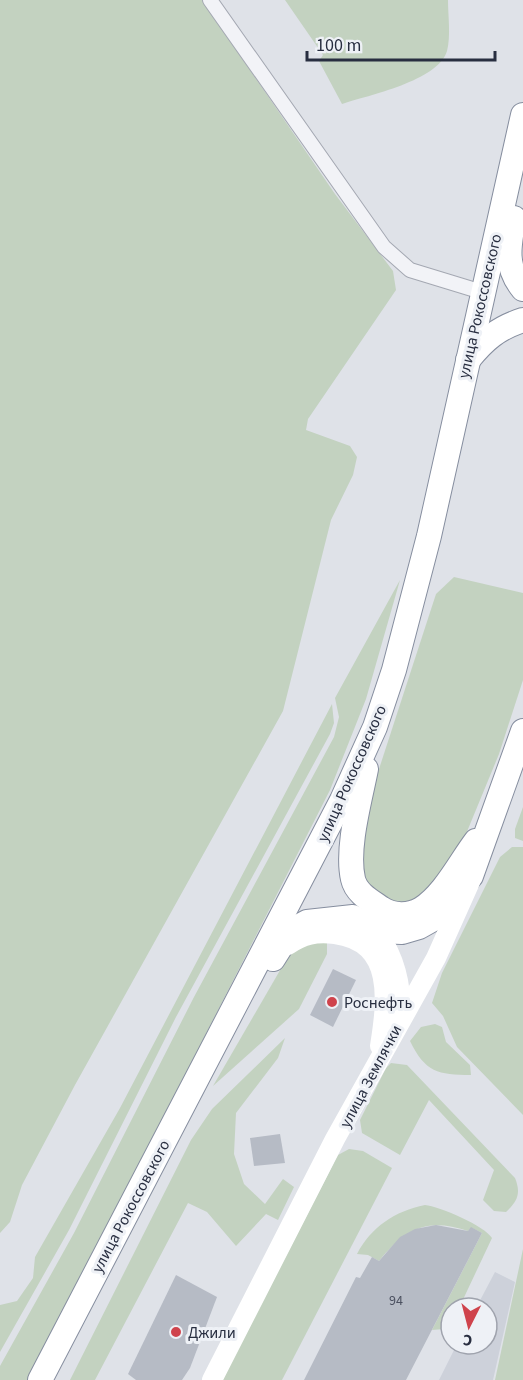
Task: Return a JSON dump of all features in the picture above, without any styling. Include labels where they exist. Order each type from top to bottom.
[{"type":"highway","name":"улица Рокоссовского","points":[[39,1380],[342,800],[375,727],[394,670],[429,536],[466,362],[523,115]]},
{"type":"highway","name":"улица Рокоссовского","points":[[523,177],[509,241],[508,259],[513,276],[523,289]]},
{"type":"highway","points":[[466,362],[486,338],[508,325],[523,321]]},
{"type":"highway","points":[[375,727],[358,810],[352,855],[353,881],[364,897],[385,911],[401,915],[421,909],[437,894],[489,825]]},
{"type":"highway","name":"улица Землячки","points":[[471,876],[523,731]]},
{"type":"highway","points":[[342,800],[336,868],[339,886],[353,917],[377,931],[402,932],[419,927],[435,918],[471,876]]},
{"type":"highway","name":"улица Рокоссовского","points":[[57,1380],[276,953],[296,928],[306,922],[353,917]]},
{"type":"main road","points":[[509,241],[523,271]]},
{"type":"main road","name":"улица Землячки","points":[[212,1380],[313,1181],[436,958],[463,902],[471,876]]},
{"type":"main road","points":[[377,931],[398,971],[401,1018]]},
{"type":"main road","points":[[276,953],[305,934],[320,933],[357,940],[369,949],[384,977],[386,995],[376,1066]]},
{"type":"street","points":[[210,0],[384,247],[410,270],[482,292]]},
{"type":"shaded area","points":[[495,1272],[515,1282],[499,1353],[499,1296],[482,1296]]},
{"type":"shaded area","points":[[451,1356],[498,1356],[493,1380],[439,1380]]},
{"type":"green space","points":[[0,0],[202,0],[335,194],[393,271],[396,290],[308,419],[306,430],[350,446],[357,457],[353,475],[331,520],[283,711],[75,1085],[22,1185],[10,1222],[0,1233]]},
{"type":"green space","points":[[285,0],[448,0],[447,51],[441,62],[417,79],[342,104],[319,61],[323,55]]},
{"type":"green space","points":[[454,577],[523,593],[523,680],[499,754],[459,851],[418,901],[398,906],[374,895],[359,874],[366,809],[436,594]]},
{"type":"green space","points":[[400,580],[366,699],[330,790],[30,1380],[0,1380],[0,1366],[74,1233],[194,997],[334,737],[339,717],[335,698]]},
{"type":"green space","points":[[332,704],[334,723],[330,734],[176,1017],[69,1230],[0,1352],[0,1305],[17,1301],[33,1278],[35,1257],[120,1108]]},
{"type":"green space","points":[[523,807],[523,841],[515,838],[515,829]]},
{"type":"green space","points":[[512,847],[523,847],[523,1115],[457,1047],[443,1016],[432,1003],[442,973],[500,857]]},
{"type":"green space","points":[[308,940],[327,943],[327,954],[299,1009],[213,1086],[290,953]]},
{"type":"green space","points":[[435,1024],[442,1027],[446,1042],[470,1065],[471,1075],[450,1074],[434,1070],[421,1059],[410,1041],[421,1027]]},
{"type":"green space","points":[[285,1038],[278,1058],[236,1113],[234,1154],[244,1184],[265,1204],[283,1179],[294,1187],[278,1220],[266,1214],[236,1246],[207,1212],[188,1203],[95,1380],[70,1380],[191,1140],[212,1109]]},
{"type":"green space","points":[[391,1063],[407,1065],[515,1178],[518,1188],[517,1196],[506,1212],[494,1211],[483,1200],[494,1170],[429,1100],[400,1155],[362,1133],[360,1120],[386,1068]]},
{"type":"green space","points":[[349,1149],[363,1151],[392,1168],[282,1380],[222,1380],[338,1155]]},
{"type":"green space","points":[[425,1205],[461,1217],[481,1228],[492,1238],[465,1296],[450,1296],[482,1233],[472,1228],[468,1231],[440,1225],[418,1229],[398,1241],[379,1261],[368,1255],[357,1254],[377,1228],[394,1216]]},
{"type":"green space","points":[[523,1249],[523,1380],[495,1380]]},
{"type":"green space","points":[[439,1316],[439,1329],[432,1330]]},
{"type":"building","points":[[333,969],[356,980],[333,1027],[310,1015]]},
{"type":"building","points":[[280,1134],[285,1163],[254,1166],[250,1138]]},
{"type":"building","points":[[436,1225],[468,1231],[471,1227],[482,1233],[449,1296],[439,1296],[439,1316],[406,1380],[304,1380],[356,1277],[360,1278],[372,1257],[379,1261],[400,1237],[415,1229]]},
{"type":"building","name":"Джили","points":[[176,1275],[217,1297],[190,1368],[182,1380],[136,1380],[128,1374]]},
{"type":"place","name":"Роснефть","points":[[332,1002]]},
{"type":"place","name":"Джили","points":[[176,1332]]}]
